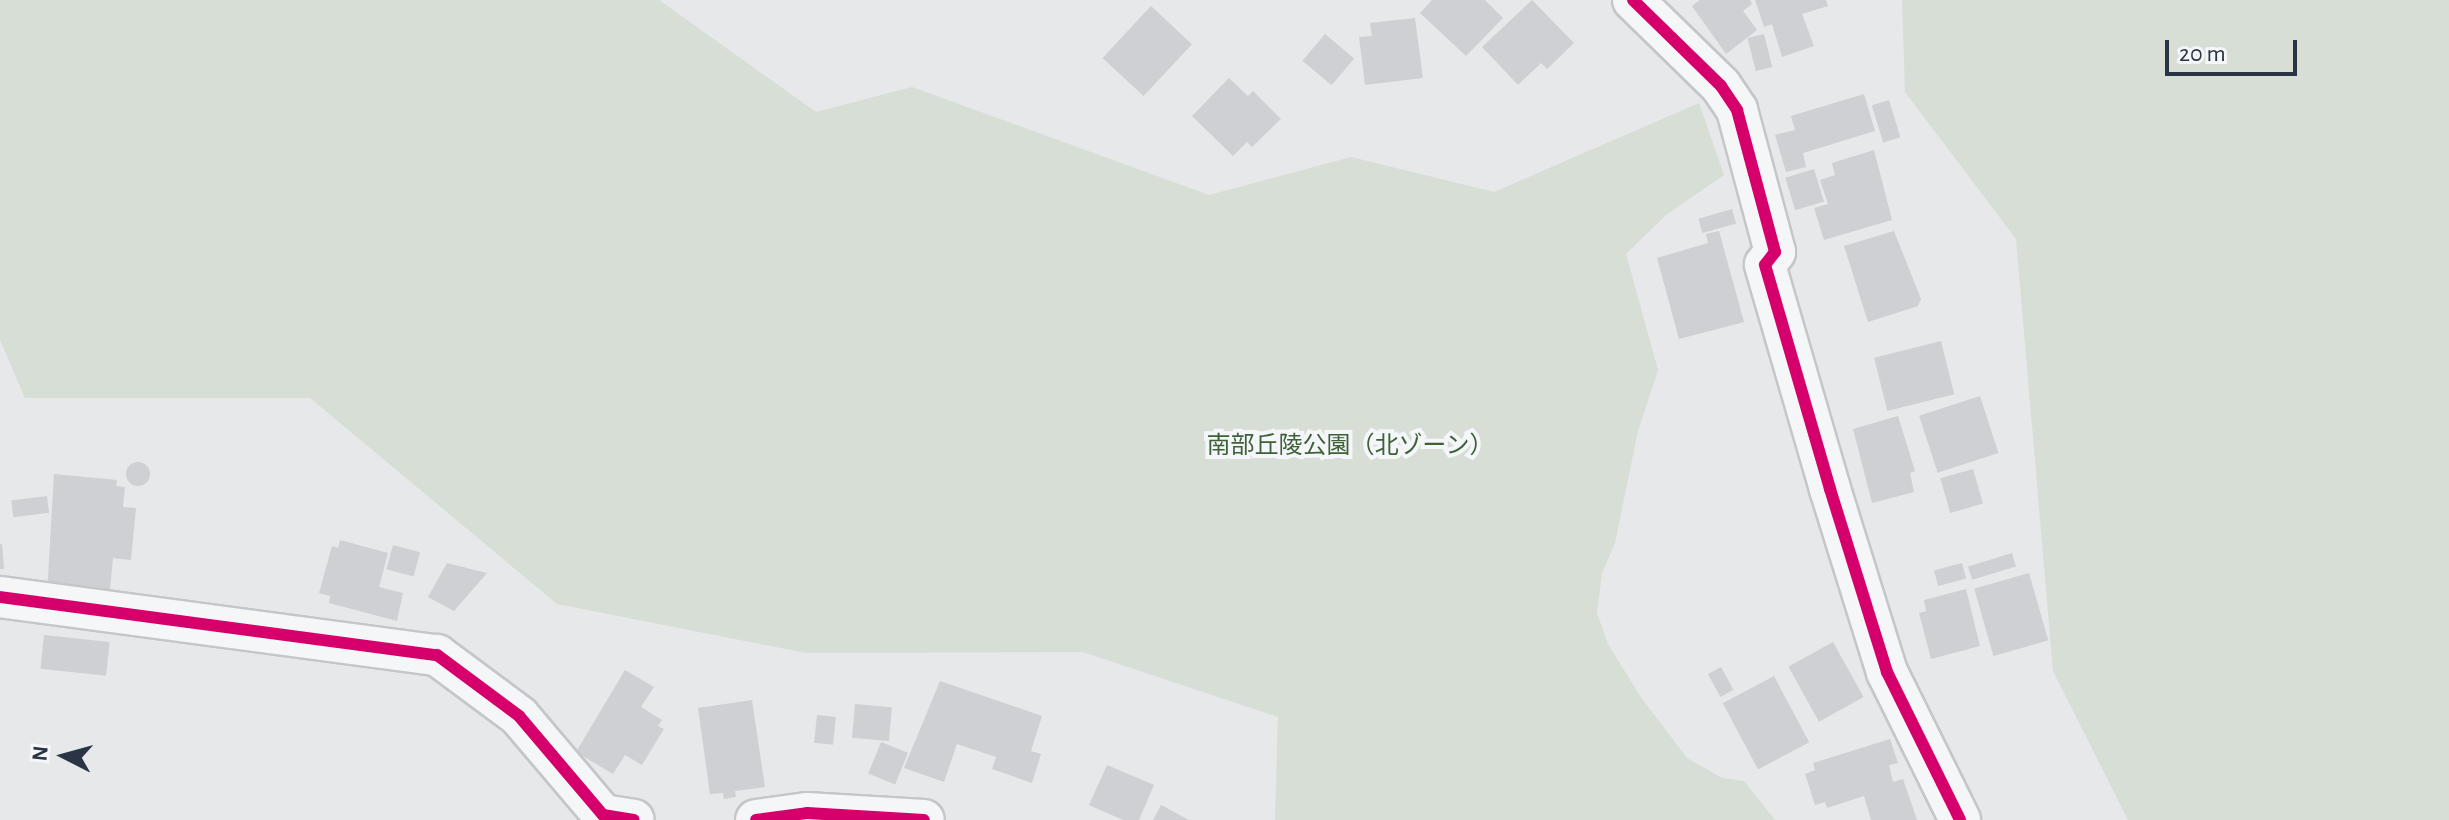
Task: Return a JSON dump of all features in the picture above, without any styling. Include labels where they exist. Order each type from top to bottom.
[{"type":"street","points":[[1633,0],[1721,86],[1737,110],[1775,252],[1765,265],[1834,504],[1887,672],[1960,820]]},
{"type":"street","points":[[0,597],[437,655],[519,716],[613,818]]},
{"type":"street","points":[[756,820],[807,813],[924,820]]},
{"type":"green space","name":"南部丘陵公園（北ゾーン）","points":[[0,0],[659,0],[816,112],[912,87],[1209,195],[1351,157],[1494,192],[1699,103],[1724,175],[1666,215],[1626,254],[1658,370],[1638,431],[1615,543],[1602,573],[1597,613],[1608,644],[1640,696],[1687,758],[1722,778],[1744,781],[1775,820],[1275,820],[1278,717],[1083,652],[806,653],[557,604],[310,398],[25,398],[0,340]]},
{"type":"green space","points":[[1902,0],[2449,0],[2449,820],[2128,820],[2053,671],[2016,239],[1905,92]]},
{"type":"building","points":[[1432,0],[1485,0],[1503,18],[1466,56],[1420,13]]},
{"type":"building","points":[[1532,0],[1574,43],[1547,69],[1541,63],[1518,85],[1482,47]]},
{"type":"building","points":[[1700,0],[1750,0],[1752,4],[1743,11],[1757,30],[1726,54],[1692,6]]},
{"type":"building","points":[[1755,0],[1826,0],[1828,6],[1802,14],[1814,46],[1782,57],[1772,24],[1764,27]]},
{"type":"building","points":[[1151,6],[1192,44],[1144,96],[1103,58]]},
{"type":"building","points":[[1415,18],[1423,78],[1365,85],[1359,37],[1372,36],[1370,23]]},
{"type":"building","points":[[1325,34],[1354,58],[1332,85],[1303,61]]},
{"type":"building","points":[[1764,34],[1772,67],[1756,71],[1748,38]]},
{"type":"building","points":[[1229,78],[1248,96],[1253,91],[1281,119],[1252,147],[1247,142],[1233,156],[1192,116]]},
{"type":"building","points":[[1864,94],[1875,131],[1803,153],[1806,167],[1786,172],[1775,135],[1795,130],[1791,116]]},
{"type":"building","points":[[1889,100],[1900,137],[1883,143],[1872,105]]},
{"type":"building","points":[[1874,150],[1892,220],[1824,240],[1814,208],[1828,204],[1820,180],[1835,175],[1832,163]]},
{"type":"building","points":[[1814,169],[1824,202],[1795,210],[1785,178]]},
{"type":"building","points":[[1732,209],[1736,223],[1702,233],[1698,219]]},
{"type":"building","points":[[1719,231],[1744,322],[1679,339],[1657,258],[1708,243],[1706,234]]},
{"type":"building","points":[[1894,231],[1921,299],[1918,306],[1868,322],[1844,246]]},
{"type":"building","points":[[1941,341],[1954,394],[1887,411],[1874,358]]},
{"type":"building","points":[[1980,396],[1999,453],[1938,473],[1919,416]]},
{"type":"building","points":[[1898,416],[1915,471],[1910,473],[1914,492],[1872,503],[1853,429]]},
{"type":"building","points":[[138,462],[149,469],[150,474],[143,485],[138,486],[127,479],[126,474],[133,463]]},
{"type":"building","points":[[1973,469],[1983,504],[1950,513],[1940,478]]},
{"type":"building","points":[[54,474],[117,480],[116,486],[125,487],[123,507],[136,508],[131,560],[113,558],[109,600],[47,594]]},
{"type":"building","points":[[47,496],[49,513],[13,517],[11,500]]},
{"type":"building","points":[[340,540],[388,553],[379,587],[403,593],[397,621],[329,603],[330,596],[319,593],[332,546],[338,548]]},
{"type":"building","points":[[2,544],[4,569],[0,569]]},
{"type":"building","points":[[393,545],[420,552],[414,576],[387,569]]},
{"type":"building","points":[[2012,553],[2016,566],[1972,580],[1968,566]]},
{"type":"building","points":[[447,563],[487,573],[454,611],[428,597]]},
{"type":"building","points":[[1962,563],[1966,578],[1938,586],[1934,571]]},
{"type":"building","points":[[2029,573],[2048,640],[1994,656],[1974,589]]},
{"type":"building","points":[[1966,589],[1980,646],[1931,659],[1919,613],[1926,611],[1924,600]]},
{"type":"building","points":[[44,635],[110,642],[106,676],[40,669]]},
{"type":"building","points":[[1833,642],[1864,697],[1819,722],[1788,667]]},
{"type":"building","points":[[1721,667],[1734,690],[1720,697],[1708,674]]},
{"type":"building","points":[[625,670],[654,687],[641,707],[662,720],[658,726],[664,729],[642,765],[625,755],[613,774],[576,752]]},
{"type":"building","points":[[1774,676],[1809,742],[1758,769],[1723,703]]},
{"type":"building","points":[[940,681],[1042,716],[1031,751],[1041,754],[1032,783],[992,769],[996,757],[957,744],[944,782],[904,768]]},
{"type":"building","points":[[752,700],[765,787],[735,791],[736,797],[724,799],[723,793],[710,794],[698,708]]},
{"type":"building","points":[[855,704],[892,707],[889,741],[852,738]]},
{"type":"building","points":[[817,715],[836,717],[833,745],[814,743]]},
{"type":"building","points":[[1890,739],[1898,763],[1889,765],[1893,782],[1903,779],[1917,820],[1871,820],[1864,796],[1827,808],[1825,802],[1815,805],[1805,774],[1815,770],[1813,763]]},
{"type":"building","points":[[881,742],[908,753],[895,784],[868,774]]},
{"type":"building","points":[[1107,765],[1154,785],[1139,820],[1123,820],[1089,805]]},
{"type":"building","points":[[1161,805],[1189,820],[1153,820]]},
{"type":"cycle path","points":[[1633,0],[1721,86],[1737,110],[1775,252],[1765,265],[1887,672],[1960,820]]},
{"type":"cycle path","points":[[0,597],[437,655],[519,716],[603,815],[634,820]]},
{"type":"cycle path","points":[[756,820],[807,813],[924,820]]}]
